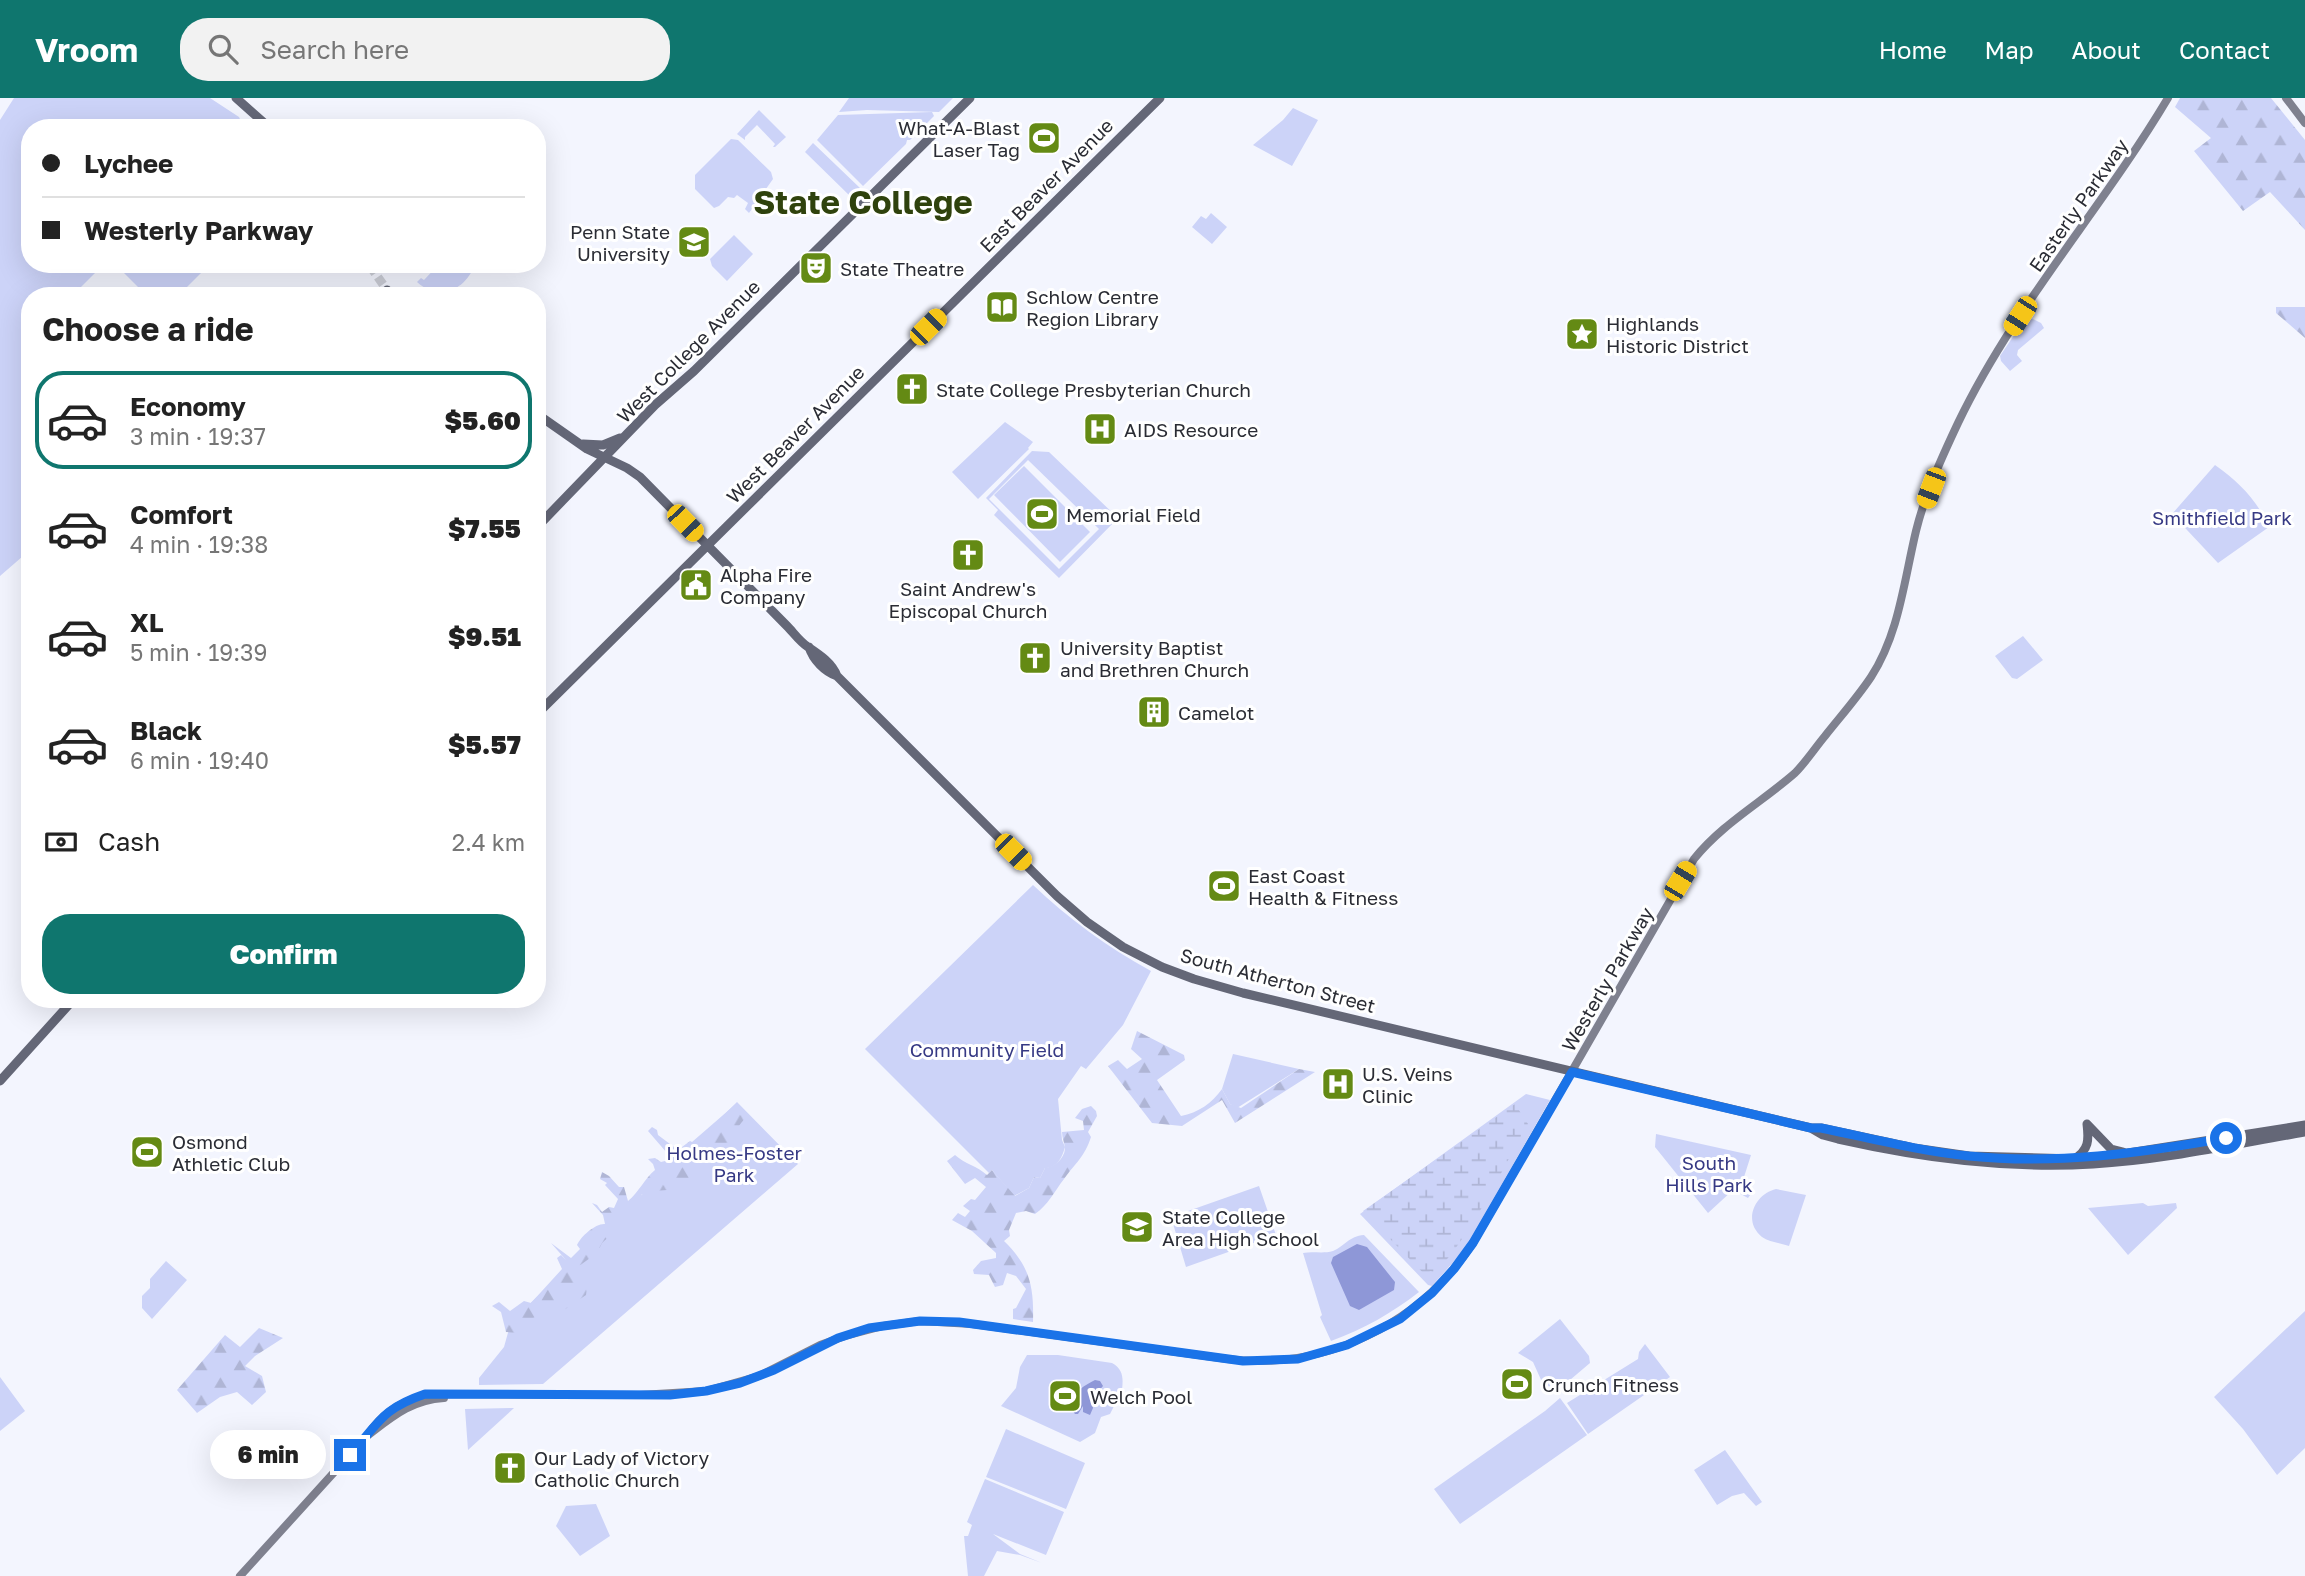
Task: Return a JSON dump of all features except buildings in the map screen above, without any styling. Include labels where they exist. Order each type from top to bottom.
[{"type":"main road","points":[[236,98],[260,119]]},
{"type":"main road","name":"West College Avenue","points":[[546,517],[602,456],[694,371],[970,98]]},
{"type":"main road","name":"East Beaver Avenue","points":[[958,297],[1160,98]]},
{"type":"main road","name":"Easterly Parkway","points":[[1675,892],[1690,865],[1707,845],[1800,767],[1878,666],[1896,619],[1917,527],[1925,504],[1980,379],[2168,98]]},
{"type":"main road","points":[[2286,98],[2305,123]]},
{"type":"main road","name":"West Beaver Avenue","points":[[546,705],[958,297]]},
{"type":"main road","name":"South Atherton Street","points":[[546,420],[576,442],[640,477],[808,648],[816,651],[834,668],[837,676],[1057,896],[1099,931],[1135,954],[1177,973],[1219,987],[1811,1128],[1969,1156],[2074,1159],[2131,1154],[2305,1125]]},
{"type":"main road","points":[[576,442],[603,445],[630,432]]},
{"type":"main road","name":"Westerly Parkway","points":[[240,1576],[367,1436],[391,1416],[421,1401],[498,1395],[670,1395],[706,1391],[759,1376],[838,1338],[869,1328],[920,1321],[959,1322],[1243,1361],[1298,1359],[1347,1345],[1400,1319],[1432,1293],[1473,1243],[1675,892]]},
{"type":"main road","points":[[0,1081],[67,1008]]},
{"type":"main road","points":[[2074,1159],[2083,1152],[2088,1143],[2087,1124],[2111,1149],[2131,1154]]},
{"type":"main road","name":"South Atherton Street","points":[[1811,1128],[1823,1135],[1921,1156],[2030,1166],[2129,1160],[2305,1132]]},
{"type":"green space","points":[[14,98],[210,98],[240,119],[21,119],[21,273],[95,273],[81,287],[21,287],[21,558],[0,576],[0,120]]},
{"type":"green space","points":[[849,98],[953,98],[939,112],[839,112]]},
{"type":"green space","points":[[2180,98],[2271,98],[2305,140],[2305,230],[2270,192],[2243,211],[2194,151],[2211,138],[2175,107]]},
{"type":"green space","points":[[1293,108],[1318,120],[1292,166],[1253,145]]},
{"type":"green space","points":[[759,110],[786,137],[775,147],[757,125],[745,140],[737,134]]},
{"type":"green space","points":[[932,112],[934,116],[863,186],[817,140],[838,115]]},
{"type":"green space","points":[[731,139],[738,140],[771,172],[773,179],[749,213],[745,209],[748,203],[737,195],[734,198],[728,197],[714,208],[695,189],[695,175]]},
{"type":"green space","points":[[813,143],[860,188],[852,198],[805,152]]},
{"type":"green space","points":[[1211,213],[1227,227],[1212,244],[1192,227],[1201,216],[1206,219]]},
{"type":"green space","points":[[734,235],[753,254],[727,281],[712,266],[710,259]]},
{"type":"green space","points":[[124,273],[201,273],[187,287],[138,287]]},
{"type":"green space","points":[[431,273],[471,273],[456,287],[424,287],[417,282],[421,278],[424,280]]},
{"type":"green space","points":[[2276,307],[2305,307],[2305,338],[2276,313]]},
{"type":"green space","points":[[2027,316],[2041,323],[2044,328],[2018,350],[2017,355],[2022,361],[2010,371],[2000,356]]},
{"type":"green space","points":[[1005,422],[1033,442],[978,499],[952,472]]},
{"type":"green space","points":[[1032,451],[1049,452],[1118,518],[1059,578],[994,515],[998,510],[986,498]],"holes":[[[1028,460],[1099,529],[1059,569],[989,499]]]},
{"type":"green space","name":"Smithfield Park","points":[[2215,465],[2246,492],[2269,527],[2218,563],[2172,514]]},
{"type":"green space","name":"Memorial Field","points":[[1024,466],[1090,532],[1060,562],[994,495]]},
{"type":"green space","points":[[2023,636],[2043,660],[2017,679],[2012,678],[1995,656]]},
{"type":"green space","name":"Community Field","points":[[1033,885],[1089,932],[1151,971],[1123,1025],[1086,1069],[1081,1066],[1058,1099],[1065,1147],[1061,1158],[1053,1166],[1045,1168],[1040,1178],[1034,1177],[1029,1188],[1014,1196],[992,1170],[989,1173],[865,1049]]},
{"type":"green space","points":[[1137,1031],[1184,1055],[1185,1060],[1157,1080],[1181,1116],[1204,1107],[1222,1089],[1230,1104],[1241,1108],[1299,1069],[1315,1072],[1235,1123],[1222,1100],[1182,1126],[1152,1123],[1108,1066],[1118,1060],[1127,1069],[1142,1059],[1131,1049]]},
{"type":"green space","points":[[1233,1054],[1299,1069],[1237,1108],[1230,1104],[1222,1089]]},
{"type":"green space","points":[[1526,1094],[1550,1100],[1465,1249],[1432,1286],[1428,1285],[1360,1214]]},
{"type":"green space","name":"Holmes-Foster Park","points":[[737,1102],[798,1164],[543,1384],[479,1385],[479,1378],[504,1347],[511,1322]]},
{"type":"green space","points":[[737,1103],[745,1116],[735,1133],[737,1150],[698,1177],[680,1181],[667,1190],[642,1194],[597,1253],[579,1266],[578,1275],[587,1287],[586,1295],[561,1312],[547,1308],[528,1320],[521,1333],[506,1332],[501,1312],[492,1306],[499,1302],[510,1311],[524,1301],[531,1303],[562,1269],[557,1258],[561,1255],[566,1260],[551,1243],[571,1258],[580,1249],[577,1245],[585,1234],[605,1224],[603,1215],[592,1203],[602,1212],[609,1207],[614,1208],[618,1199],[605,1185],[607,1183],[600,1179],[602,1172],[619,1187],[624,1187],[628,1201],[655,1170],[648,1159],[655,1158],[661,1162],[669,1160],[667,1153],[648,1131],[652,1127],[678,1150],[692,1142]]},
{"type":"green space","points":[[1515,1104],[1528,1124],[1461,1241],[1434,1274],[1429,1272],[1429,1279],[1363,1211]]},
{"type":"green space","points":[[1091,1106],[1097,1116],[1088,1132],[1091,1137],[1083,1155],[1040,1210],[1035,1214],[1026,1211],[1016,1213],[1009,1230],[1010,1236],[1004,1241],[1025,1268],[1033,1298],[1033,1322],[1013,1319],[1013,1309],[1026,1289],[1016,1276],[1007,1273],[1003,1285],[995,1287],[989,1275],[974,1274],[973,1270],[981,1261],[996,1258],[996,1253],[972,1231],[952,1220],[958,1213],[965,1217],[970,1211],[963,1206],[971,1199],[975,1200],[986,1187],[975,1178],[965,1184],[947,1161],[955,1155],[987,1175],[992,1170],[1015,1196],[1029,1188],[1034,1177],[1040,1178],[1045,1168],[1061,1159],[1065,1149],[1062,1132],[1084,1130],[1083,1121],[1075,1118],[1082,1109]]},
{"type":"green space","name":"South Hills Park","points":[[1656,1134],[1751,1155],[1744,1177],[1753,1191],[1748,1198],[1733,1190],[1708,1213],[1655,1147]]},
{"type":"green space","points":[[1259,1186],[1276,1235],[1186,1267],[1171,1217]]},
{"type":"green space","points":[[1776,1189],[1806,1195],[1789,1246],[1762,1237],[1753,1223],[1752,1216],[1757,1202],[1762,1196]]},
{"type":"green space","points":[[2143,1203],[2148,1206],[2176,1203],[2177,1208],[2128,1255],[2088,1208]]},
{"type":"green space","points":[[1364,1235],[1419,1292],[1377,1320],[1331,1341],[1320,1317],[1322,1315],[1303,1253],[1333,1251],[1355,1237]]},
{"type":"green space","points":[[166,1261],[187,1280],[152,1319],[142,1308],[142,1296],[150,1288],[150,1279]]},
{"type":"green space","points":[[2305,1311],[2305,1448],[2277,1475],[2243,1429],[2214,1397]]},
{"type":"green space","points":[[1560,1319],[1589,1356],[1590,1363],[1557,1391],[1542,1382],[1533,1362],[1518,1353]]},
{"type":"green space","points":[[259,1328],[283,1338],[255,1356],[245,1366],[262,1376],[266,1392],[252,1405],[237,1392],[220,1397],[197,1413],[177,1390],[225,1335],[240,1347]]},
{"type":"green space","points":[[1645,1344],[1670,1377],[1588,1434],[1567,1403],[1638,1359]]},
{"type":"green space","name":"Welch Pool","points":[[1027,1355],[1058,1355],[1112,1363],[1122,1374],[1121,1400],[1117,1400],[1110,1414],[1101,1417],[1095,1433],[1080,1442],[1001,1406],[1016,1388],[1020,1367]]},
{"type":"green space","points":[[0,1377],[25,1411],[0,1431]]},
{"type":"green space","points":[[1560,1398],[1587,1435],[1460,1524],[1434,1489]]},
{"type":"green space","points":[[514,1408],[468,1450],[465,1409]]},
{"type":"green space","points":[[1006,1429],[1085,1463],[1066,1509],[986,1477]]},
{"type":"green space","points":[[1725,1450],[1762,1502],[1756,1506],[1744,1493],[1732,1496],[1717,1505],[1694,1470]]},
{"type":"green space","points":[[985,1479],[1064,1512],[1046,1555],[993,1534],[1020,1554],[1042,1563],[997,1551],[984,1576],[968,1576],[964,1536],[968,1536],[972,1525],[967,1522]]},
{"type":"green space","points":[[596,1504],[610,1536],[580,1556],[556,1526],[566,1506]]},
{"type":"water","points":[[1357,1244],[1367,1247],[1395,1282],[1394,1290],[1359,1310],[1350,1306],[1331,1263],[1333,1257]]},
{"type":"water","points":[[1095,1380],[1100,1381],[1103,1386],[1092,1399],[1093,1408],[1090,1415],[1083,1412],[1083,1406],[1078,1414],[1075,1414],[1072,1410],[1075,1405],[1072,1403],[1075,1395]]},
{"type":"tunnel","points":[[375,273],[385,287]]},
{"type":"place","name":"What-A-Blast Laser Tag","points":[[1044,138]]},
{"type":"place","name":"Penn State University","points":[[694,242]]},
{"type":"place","name":"State Theatre","points":[[816,268]]},
{"type":"place","name":"Schlow Centre Region Library","points":[[1002,307]]},
{"type":"place","name":"Highlands Historic District","points":[[1582,334]]},
{"type":"place","name":"State College Presbyterian Church","points":[[912,389]]},
{"type":"place","name":"AIDS Resource","points":[[1100,429]]},
{"type":"place","name":"Memorial Field","points":[[1042,514]]},
{"type":"place","name":"Saint Andrew's Episcopal Church","points":[[968,555]]},
{"type":"place","name":"Alpha Fire Company","points":[[696,585]]},
{"type":"place","name":"University Baptist and Brethren Church","points":[[1035,658]]},
{"type":"place","name":"Camelot","points":[[1154,712]]},
{"type":"place","name":"East Coast Health & Fitness","points":[[1224,886]]},
{"type":"place","name":"U.S. Veins Clinic","points":[[1338,1084]]},
{"type":"place","name":"Osmond Athletic Club","points":[[147,1152]]},
{"type":"place","name":"State College Area High School","points":[[1137,1227]]},
{"type":"place","name":"Crunch Fitness","points":[[1517,1384]]},
{"type":"place","name":"Welch Pool","points":[[1065,1396]]},
{"type":"place","name":"Our Lady of Victory Catholic Church","points":[[510,1468]]},
{"type":"district","name":"State College","points":[[863,201]]},
{"type":"route","points":[[350,1455],[382,1416],[397,1405],[425,1394],[670,1395],[706,1391],[742,1383],[838,1338],[869,1328],[900,1323],[959,1322],[1243,1361],[1292,1359],[1332,1351],[1397,1321],[1452,1273],[1473,1243],[1572,1072],[1811,1128],[1969,1156],[2020,1159],[2096,1158],[2226,1138]]}]
